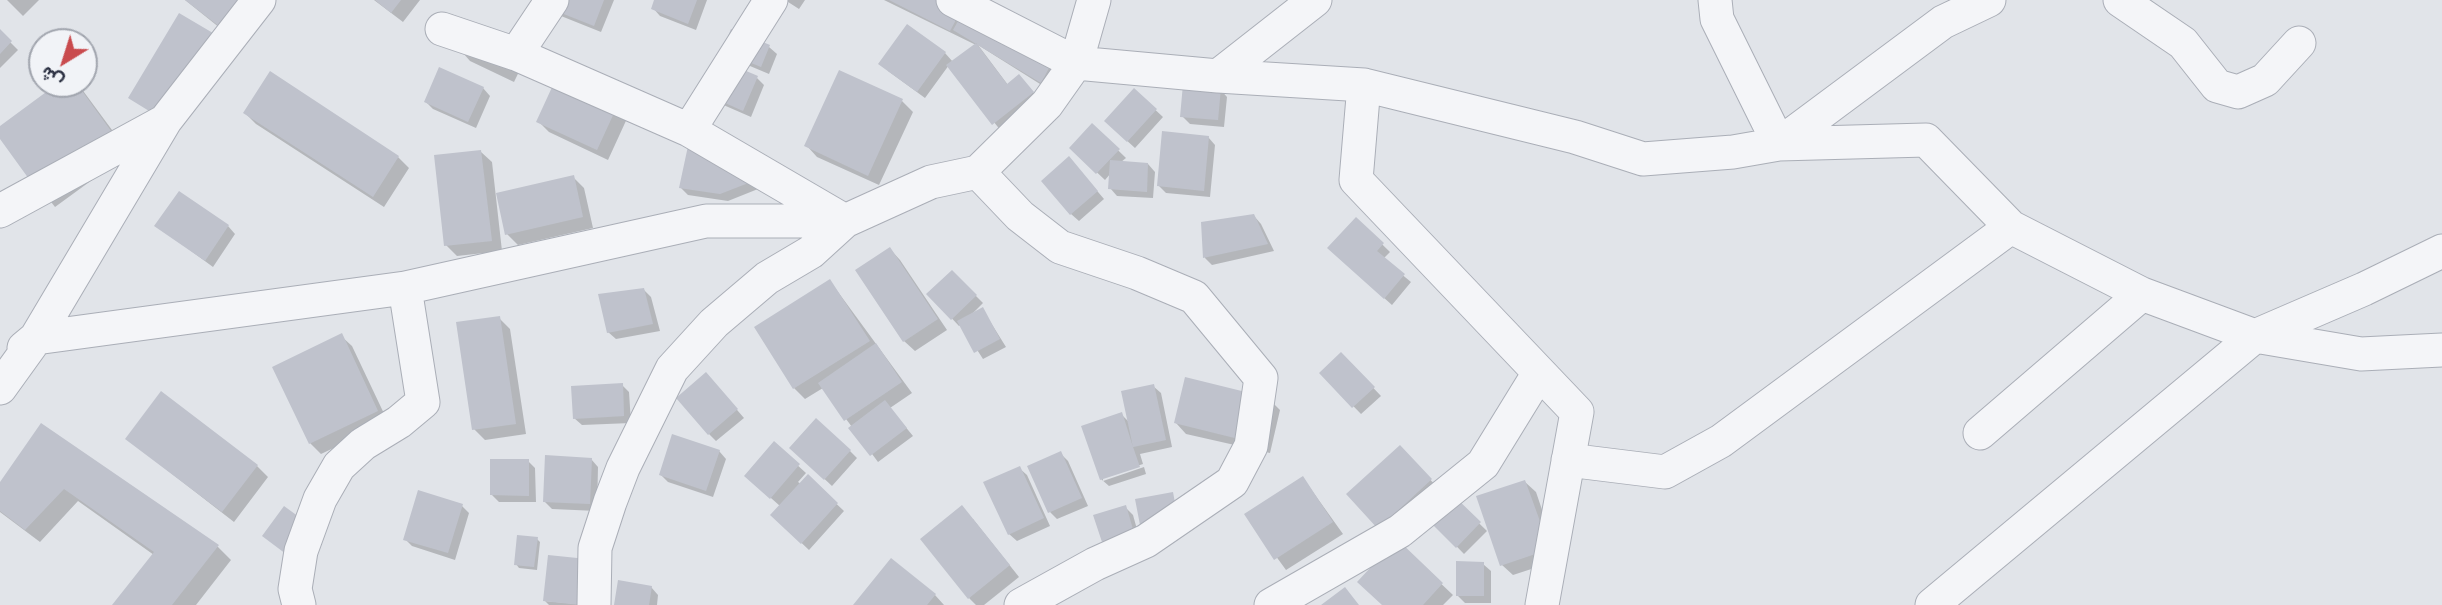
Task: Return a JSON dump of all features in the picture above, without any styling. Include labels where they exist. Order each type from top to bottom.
[{"type":"street","points":[[0,388],[36,338],[164,121],[259,0]]},
{"type":"street","points":[[516,54],[552,0]]},
{"type":"street","points":[[689,130],[771,0]]},
{"type":"street","points":[[953,0],[1076,63],[1218,76],[1364,85],[1575,137],[1643,159],[1733,152],[1779,144],[1926,140],[2011,227],[2142,294],[2255,335],[2361,354],[2442,350]]},
{"type":"street","points":[[594,605],[595,548],[622,468],[672,369],[714,323],[766,278],[811,252],[845,221],[931,182],[978,172],[1047,104],[1076,63],[1094,0]]},
{"type":"street","points":[[1218,76],[1315,0]]},
{"type":"street","points":[[1715,0],[1717,19],[1779,144]]},
{"type":"street","points":[[1779,144],[1943,22],[1989,0]]},
{"type":"street","points":[[2120,0],[2183,43],[2217,86],[2238,92],[2265,80],[2299,43]]},
{"type":"street","points":[[442,29],[516,54],[689,130],[845,221]]},
{"type":"street","points":[[1364,85],[1356,180],[1577,412],[1542,605]]},
{"type":"street","points":[[0,211],[79,165],[164,121]]},
{"type":"street","points":[[978,172],[1020,216],[1060,247],[1137,273],[1194,297],[1261,378],[1251,446],[1232,482],[1146,541],[1095,564],[1021,605]]},
{"type":"street","points":[[0,367],[36,338],[405,288],[706,221],[845,221]]},
{"type":"street","points":[[1568,460],[1665,472],[1721,441],[2011,227]]},
{"type":"street","points":[[1932,605],[2255,335],[2364,289],[2442,251]]},
{"type":"street","points":[[299,605],[295,589],[302,551],[326,488],[340,467],[363,444],[399,422],[423,402],[405,288]]},
{"type":"street","points":[[1980,433],[2142,294]]},
{"type":"street","points":[[1271,605],[1400,531],[1483,464],[1539,373]]},
{"type":"building","points":[[185,0],[247,0],[224,30]]},
{"type":"building","points":[[375,0],[401,0],[391,13]]},
{"type":"building","points":[[549,0],[604,0],[594,26],[546,7]]},
{"type":"building","points":[[654,0],[697,0],[688,24],[651,9]]},
{"type":"building","points":[[889,0],[958,0],[965,3],[950,31]]},
{"type":"building","points":[[970,0],[1058,51],[1041,83],[953,30]]},
{"type":"building","points":[[179,13],[218,36],[167,122],[128,98]]},
{"type":"building","points":[[907,24],[946,52],[917,92],[878,64]]},
{"type":"building","points":[[0,29],[12,41],[0,54]]},
{"type":"building","points":[[731,29],[770,45],[761,67],[722,51]]},
{"type":"building","points":[[976,43],[1007,84],[1019,74],[1034,92],[992,125],[946,65]]},
{"type":"building","points":[[718,59],[758,76],[743,111],[703,93]]},
{"type":"building","points":[[439,67],[484,87],[468,122],[424,102]]},
{"type":"building","points":[[839,70],[903,99],[868,176],[804,146]]},
{"type":"building","points":[[270,71],[399,156],[373,197],[243,113]]},
{"type":"building","points":[[559,72],[620,100],[597,150],[536,122]]},
{"type":"building","points":[[1183,84],[1221,87],[1218,120],[1180,117]]},
{"type":"building","points":[[1134,88],[1157,109],[1127,142],[1104,121]]},
{"type":"building","points":[[38,98],[87,98],[119,142],[42,197],[0,139],[0,126]]},
{"type":"building","points":[[1092,123],[1120,149],[1096,174],[1069,148]]},
{"type":"building","points":[[1162,131],[1209,136],[1204,191],[1157,186]]},
{"type":"building","points":[[691,132],[751,182],[720,194],[679,188]]},
{"type":"building","points":[[481,150],[492,241],[444,246],[434,155]]},
{"type":"building","points":[[1069,156],[1098,191],[1070,215],[1041,181]]},
{"type":"building","points":[[1110,160],[1148,163],[1147,192],[1108,189]]},
{"type":"building","points":[[574,175],[583,217],[505,235],[496,193]]},
{"type":"building","points":[[179,191],[229,225],[205,261],[154,226]]},
{"type":"building","points":[[1254,214],[1268,244],[1203,258],[1201,222]]},
{"type":"building","points":[[1356,217],[1384,243],[1377,251],[1405,274],[1384,299],[1327,248]]},
{"type":"building","points":[[890,247],[938,319],[903,342],[855,270]]},
{"type":"building","points":[[952,270],[977,295],[951,320],[926,294]]},
{"type":"building","points":[[830,279],[870,341],[793,389],[754,327]]},
{"type":"building","points":[[644,288],[653,324],[607,333],[598,294]]},
{"type":"building","points":[[983,307],[1000,339],[974,353],[957,321]]},
{"type":"building","points":[[500,316],[516,424],[472,430],[456,322]]},
{"type":"building","points":[[342,333],[378,411],[309,444],[272,367]]},
{"type":"building","points":[[876,343],[902,382],[844,421],[818,383]]},
{"type":"building","points":[[1341,352],[1375,387],[1352,408],[1319,373]]},
{"type":"building","points":[[706,372],[738,409],[708,435],[676,398]]},
{"type":"building","points":[[1185,377],[1270,398],[1259,444],[1174,423]]},
{"type":"building","points":[[623,383],[624,416],[573,419],[571,386]]},
{"type":"building","points":[[1154,384],[1166,440],[1133,447],[1121,391]]},
{"type":"building","points":[[161,391],[258,465],[222,512],[125,439]]},
{"type":"building","points":[[885,400],[907,428],[870,456],[848,428]]},
{"type":"building","points":[[1122,412],[1140,467],[1100,480],[1081,426]]},
{"type":"building","points":[[816,418],[851,450],[824,480],[789,448]]},
{"type":"building","points":[[41,423],[219,545],[172,605],[112,605],[154,552],[64,489],[25,530],[0,511],[0,482]]},
{"type":"building","points":[[672,434],[720,450],[706,491],[659,475]]},
{"type":"building","points":[[774,441],[800,464],[770,499],[744,476]]},
{"type":"building","points":[[1400,445],[1432,479],[1378,529],[1346,494]]},
{"type":"building","points":[[1061,451],[1082,498],[1048,513],[1027,466]]},
{"type":"building","points":[[545,455],[592,458],[590,504],[543,502]]},
{"type":"building","points":[[490,459],[529,459],[529,496],[490,495]]},
{"type":"building","points":[[1020,466],[1044,518],[1008,535],[983,482]]},
{"type":"building","points":[[808,474],[838,503],[801,544],[770,515]]},
{"type":"building","points":[[1303,476],[1333,522],[1274,560],[1244,514]]},
{"type":"building","points":[[1525,480],[1550,549],[1500,566],[1476,496]]},
{"type":"building","points":[[418,490],[463,504],[448,553],[403,540]]},
{"type":"building","points":[[1173,492],[1178,519],[1140,525],[1135,499]]},
{"type":"building","points":[[1453,495],[1481,522],[1456,548],[1428,520]]},
{"type":"building","points":[[962,505],[1010,565],[968,599],[920,539]]},
{"type":"building","points":[[1126,505],[1134,533],[1102,542],[1093,515]]},
{"type":"building","points":[[284,506],[317,530],[294,560],[262,536]]},
{"type":"building","points":[[517,535],[538,537],[534,567],[514,565]]},
{"type":"building","points":[[1397,539],[1443,583],[1423,605],[1382,605],[1357,582]]},
{"type":"building","points":[[548,555],[587,559],[581,605],[543,601]]},
{"type":"building","points":[[891,558],[936,594],[927,605],[853,605]]},
{"type":"building","points":[[1456,561],[1484,562],[1484,596],[1456,596]]},
{"type":"building","points":[[618,580],[652,586],[649,605],[614,605]]},
{"type":"building","points":[[1345,587],[1359,605],[1321,605]]}]
